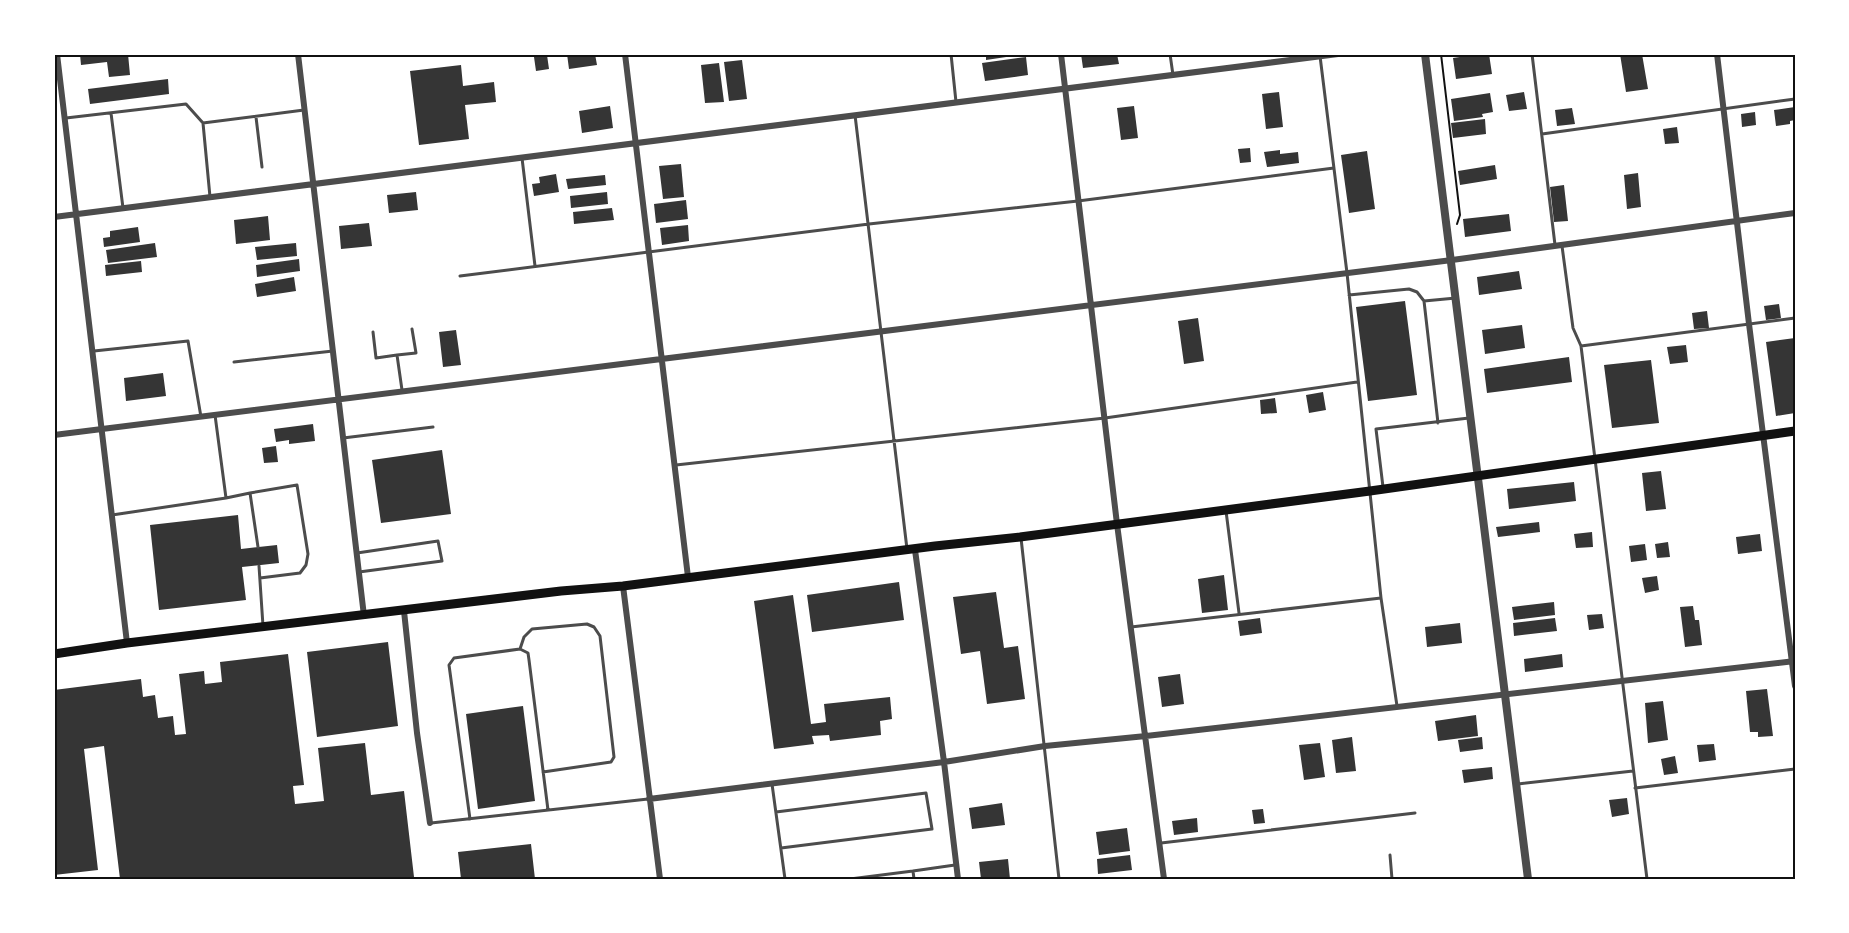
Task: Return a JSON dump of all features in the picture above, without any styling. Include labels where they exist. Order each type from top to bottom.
[{"type":"main road","points":[[54,654],[1020,537],[1795,432]]},
{"type":"street","points":[[57,54],[127,644]]},
{"type":"street","points":[[298,54],[364,616]]},
{"type":"street","points":[[625,54],[687,577]]},
{"type":"street","points":[[1061,54],[1117,524],[1164,879]]},
{"type":"street","points":[[54,217],[1338,54]]},
{"type":"street","points":[[1425,54],[1528,879]]},
{"type":"street","points":[[1717,54],[1795,686]]},
{"type":"street","points":[[54,435],[1452,260],[1795,213]]},
{"type":"street","points":[[911,550],[944,762],[958,879]]},
{"type":"street","points":[[623,586],[660,879]]},
{"type":"street","points":[[404,611],[417,733],[430,823]]},
{"type":"street","points":[[649,799],[944,762],[1045,746],[1793,662]]},
{"type":"lane","points":[[951,54],[956,102]]},
{"type":"lane","points":[[1170,54],[1173,75]]},
{"type":"lane","points":[[1532,54],[1559,245],[1573,328],[1581,346],[1647,879]]},
{"type":"lane","points":[[1320,55],[1347,273],[1381,598],[1397,708]]},
{"type":"lane","points":[[1542,134],[1795,99]]},
{"type":"lane","points":[[64,118],[186,104],[203,123],[210,197]]},
{"type":"lane","points":[[203,123],[304,110]]},
{"type":"lane","points":[[111,113],[123,208]]},
{"type":"lane","points":[[855,115],[883,331],[893,441],[911,550]]},
{"type":"lane","points":[[256,117],[262,167]]},
{"type":"lane","points":[[522,157],[535,266]]},
{"type":"lane","points":[[460,276],[1334,168]]},
{"type":"lane","points":[[1349,295],[1409,289],[1417,292],[1424,301],[1438,423]]},
{"type":"lane","points":[[1424,301],[1456,298]]},
{"type":"lane","points":[[1581,346],[1795,318]]},
{"type":"lane","points":[[373,332],[376,358],[416,353],[412,329]]},
{"type":"lane","points":[[92,352],[188,340],[201,417]]},
{"type":"lane","points":[[234,362],[333,351]]},
{"type":"lane","points":[[397,356],[402,392]]},
{"type":"lane","points":[[674,465],[1106,418],[1357,382]]},
{"type":"lane","points":[[215,415],[226,498]]},
{"type":"lane","points":[[1384,489],[1376,429],[1470,418]]},
{"type":"lane","points":[[343,438],[433,427]]},
{"type":"lane","points":[[112,515],[297,485],[308,554],[306,565],[300,573],[260,578]]},
{"type":"lane","points":[[250,493],[258,547]]},
{"type":"lane","points":[[1226,510],[1239,613]]},
{"type":"lane","points":[[1020,537],[1059,879]]},
{"type":"lane","points":[[357,553],[438,541],[442,561],[359,572]]},
{"type":"lane","points":[[259,566],[264,628]]},
{"type":"lane","points":[[1131,627],[1381,598]]},
{"type":"lane","points":[[520,649],[524,637],[532,629],[587,624],[594,627],[600,636],[614,757],[611,762],[543,772]]},
{"type":"lane","points":[[470,819],[449,665],[454,658],[520,649],[528,653],[530,660],[548,810]]},
{"type":"lane","points":[[1635,788],[1795,769]]},
{"type":"lane","points":[[1516,784],[1633,771]]},
{"type":"lane","points":[[772,784],[785,879]]},
{"type":"lane","points":[[776,812],[927,794],[932,829],[781,848]]},
{"type":"lane","points":[[430,823],[649,799]]},
{"type":"lane","points":[[1159,843],[1414,813]]},
{"type":"lane","points":[[1390,855],[1392,879]]},
{"type":"lane","points":[[849,879],[957,865]]},
{"type":"lane","points":[[913,871],[914,879]]},
{"type":"path","points":[[1441,54],[1460,215]]},
{"type":"building","points":[[80,54],[128,54],[130,75],[109,77],[107,62],[81,65]]},
{"type":"building","points":[[567,54],[595,54],[597,65],[569,69]]},
{"type":"building","points":[[986,54],[1019,54],[1019,55],[986,60]]},
{"type":"building","points":[[1081,54],[1117,54],[1119,64],[1083,68]]},
{"type":"building","points":[[1489,54],[1492,74],[1456,79],[1453,58]]},
{"type":"building","points":[[1620,54],[1642,54],[1648,89],[1626,92]]},
{"type":"building","points":[[547,55],[549,69],[536,71],[534,57]]},
{"type":"building","points":[[1026,57],[1028,75],[985,81],[982,63]]},
{"type":"building","points":[[742,60],[747,99],[729,101],[724,62]]},
{"type":"building","points":[[719,63],[724,102],[705,103],[701,65]]},
{"type":"building","points":[[461,65],[463,86],[494,82],[496,102],[465,105],[469,139],[419,145],[410,71]]},
{"type":"building","points":[[168,79],[169,94],[90,104],[88,89]]},
{"type":"building","points":[[1279,92],[1283,127],[1266,129],[1262,94]]},
{"type":"building","points":[[1524,92],[1527,109],[1509,111],[1506,95]]},
{"type":"building","points":[[1490,93],[1493,112],[1482,114],[1483,117],[1454,121],[1451,99]]},
{"type":"building","points":[[610,106],[613,128],[582,133],[579,111]]},
{"type":"building","points":[[1134,106],[1138,138],[1121,140],[1117,108]]},
{"type":"building","points":[[1795,107],[1795,120],[1790,121],[1790,124],[1776,126],[1774,110]]},
{"type":"building","points":[[1572,108],[1575,124],[1557,126],[1555,110]]},
{"type":"building","points":[[1755,112],[1756,125],[1742,127],[1741,114]]},
{"type":"building","points":[[1485,119],[1486,134],[1453,138],[1451,123]]},
{"type":"building","points":[[1677,127],[1679,143],[1665,144],[1663,129]]},
{"type":"building","points":[[1250,148],[1251,162],[1240,163],[1238,149]]},
{"type":"building","points":[[1280,150],[1280,154],[1298,152],[1299,163],[1267,167],[1264,152]]},
{"type":"building","points":[[1367,151],[1375,209],[1349,213],[1341,155]]},
{"type":"building","points":[[681,164],[684,197],[663,199],[659,166]]},
{"type":"building","points":[[1495,165],[1497,179],[1460,185],[1458,171]]},
{"type":"building","points":[[1638,173],[1641,207],[1627,209],[1624,175]]},
{"type":"building","points":[[556,174],[559,192],[534,196],[532,184],[540,183],[539,177]]},
{"type":"building","points":[[605,175],[606,185],[568,189],[566,179]]},
{"type":"building","points":[[1564,185],[1568,221],[1554,222],[1550,187]]},
{"type":"building","points":[[416,192],[418,210],[389,213],[387,195]]},
{"type":"building","points":[[607,192],[608,204],[571,208],[570,196]]},
{"type":"building","points":[[686,200],[688,219],[656,223],[654,204]]},
{"type":"building","points":[[612,208],[614,220],[574,224],[573,212]]},
{"type":"building","points":[[1509,214],[1511,231],[1465,237],[1463,219]]},
{"type":"building","points":[[268,216],[270,240],[236,244],[234,220]]},
{"type":"building","points":[[369,223],[372,246],[341,249],[339,226]]},
{"type":"building","points":[[688,225],[689,241],[662,245],[660,228]]},
{"type":"building","points":[[138,227],[140,242],[104,247],[103,238],[110,237],[110,231]]},
{"type":"building","points":[[155,243],[157,257],[108,263],[106,250]]},
{"type":"building","points":[[296,243],[297,256],[257,260],[255,247]]},
{"type":"building","points":[[299,259],[300,271],[257,277],[256,265]]},
{"type":"building","points":[[141,261],[142,272],[106,276],[105,265]]},
{"type":"building","points":[[1519,271],[1522,289],[1479,295],[1477,277]]},
{"type":"building","points":[[294,277],[296,291],[257,297],[255,284]]},
{"type":"building","points":[[1405,301],[1417,395],[1368,401],[1356,307]]},
{"type":"building","points":[[1779,304],[1781,318],[1766,320],[1764,306]]},
{"type":"building","points":[[1707,311],[1709,328],[1694,329],[1692,313]]},
{"type":"building","points":[[1198,318],[1204,361],[1184,364],[1178,321]]},
{"type":"building","points":[[1522,325],[1525,348],[1485,354],[1482,330]]},
{"type":"building","points":[[456,330],[461,365],[443,367],[439,332]]},
{"type":"building","points":[[1795,338],[1795,413],[1776,416],[1766,342]]},
{"type":"building","points":[[1686,345],[1688,362],[1670,364],[1667,347]]},
{"type":"building","points":[[1569,357],[1572,382],[1487,393],[1484,369]]},
{"type":"building","points":[[1651,360],[1659,423],[1612,428],[1604,365]]},
{"type":"building","points":[[163,373],[166,396],[126,401],[124,378]]},
{"type":"building","points":[[1323,392],[1326,410],[1309,413],[1306,395]]},
{"type":"building","points":[[1275,398],[1277,413],[1261,414],[1260,400]]},
{"type":"building","points":[[313,424],[315,441],[289,444],[289,440],[276,442],[274,429]]},
{"type":"building","points":[[276,446],[278,462],[264,463],[262,448]]},
{"type":"building","points":[[442,450],[451,514],[381,523],[372,460]]},
{"type":"building","points":[[1661,471],[1666,509],[1646,511],[1642,473]]},
{"type":"building","points":[[1574,482],[1576,501],[1509,509],[1507,489]]},
{"type":"building","points":[[238,515],[241,549],[277,545],[279,563],[242,567],[246,600],[159,610],[150,525]]},
{"type":"building","points":[[1539,522],[1540,532],[1498,537],[1496,527]]},
{"type":"building","points":[[1592,532],[1593,547],[1576,548],[1574,534]]},
{"type":"building","points":[[1760,534],[1762,551],[1738,554],[1736,537]]},
{"type":"building","points":[[1668,542],[1670,557],[1657,558],[1655,544]]},
{"type":"building","points":[[1645,544],[1647,560],[1631,562],[1629,546]]},
{"type":"building","points":[[1224,575],[1228,610],[1202,613],[1198,579]]},
{"type":"building","points":[[1657,576],[1659,590],[1645,593],[1642,578]]},
{"type":"building","points":[[899,582],[904,620],[812,632],[807,595]]},
{"type":"building","points":[[996,592],[1004,648],[1018,646],[1025,699],[987,704],[980,651],[961,654],[953,597]]},
{"type":"building","points":[[793,595],[811,724],[826,722],[824,704],[890,697],[892,719],[880,721],[881,735],[830,741],[829,735],[812,736],[814,744],[774,749],[754,601]]},
{"type":"building","points":[[1554,602],[1555,615],[1514,620],[1512,607]]},
{"type":"building","points":[[1693,606],[1695,620],[1699,620],[1702,645],[1685,647],[1680,607]]},
{"type":"building","points":[[1602,614],[1604,628],[1589,630],[1587,615]]},
{"type":"building","points":[[1260,618],[1262,633],[1240,636],[1238,621]]},
{"type":"building","points":[[1555,618],[1557,631],[1514,636],[1513,623]]},
{"type":"building","points":[[1460,623],[1462,643],[1427,647],[1425,627]]},
{"type":"building","points":[[388,642],[398,726],[317,737],[307,652]]},
{"type":"building","points":[[288,654],[304,785],[293,786],[295,804],[324,801],[318,748],[365,743],[371,795],[404,791],[414,877],[394,879],[120,879],[104,746],[84,749],[98,870],[54,875],[54,690],[141,679],[143,697],[155,695],[158,718],[173,716],[175,735],[186,734],[179,674],[204,671],[205,684],[222,682],[220,662]]},
{"type":"building","points":[[1562,654],[1563,667],[1525,672],[1524,659]]},
{"type":"building","points":[[1180,674],[1184,704],[1162,707],[1158,677]]},
{"type":"building","points":[[1767,689],[1773,736],[1758,737],[1758,732],[1750,732],[1746,691]]},
{"type":"building","points":[[1663,701],[1668,740],[1648,743],[1645,703]]},
{"type":"building","points":[[523,706],[535,801],[478,809],[466,714]]},
{"type":"building","points":[[1476,715],[1478,736],[1438,741],[1435,721]]},
{"type":"building","points":[[1352,737],[1356,771],[1336,773],[1332,740]]},
{"type":"building","points":[[1482,737],[1483,749],[1460,752],[1458,740]]},
{"type":"building","points":[[1320,743],[1325,777],[1304,780],[1299,745]]},
{"type":"building","points":[[1714,744],[1716,760],[1699,762],[1697,745]]},
{"type":"building","points":[[1675,756],[1678,773],[1664,775],[1661,759]]},
{"type":"building","points":[[1492,767],[1493,779],[1464,783],[1462,770]]},
{"type":"building","points":[[1627,798],[1629,814],[1612,817],[1609,800]]},
{"type":"building","points":[[1002,803],[1005,825],[972,829],[969,808]]},
{"type":"building","points":[[1263,809],[1265,823],[1254,824],[1252,810]]},
{"type":"building","points":[[1197,818],[1198,832],[1174,835],[1172,821]]},
{"type":"building","points":[[1127,828],[1130,851],[1099,855],[1096,832]]},
{"type":"building","points":[[531,844],[535,879],[461,879],[458,852]]},
{"type":"building","points":[[1130,855],[1132,870],[1098,874],[1097,859]]},
{"type":"building","points":[[1008,859],[1010,879],[981,879],[979,862]]}]
